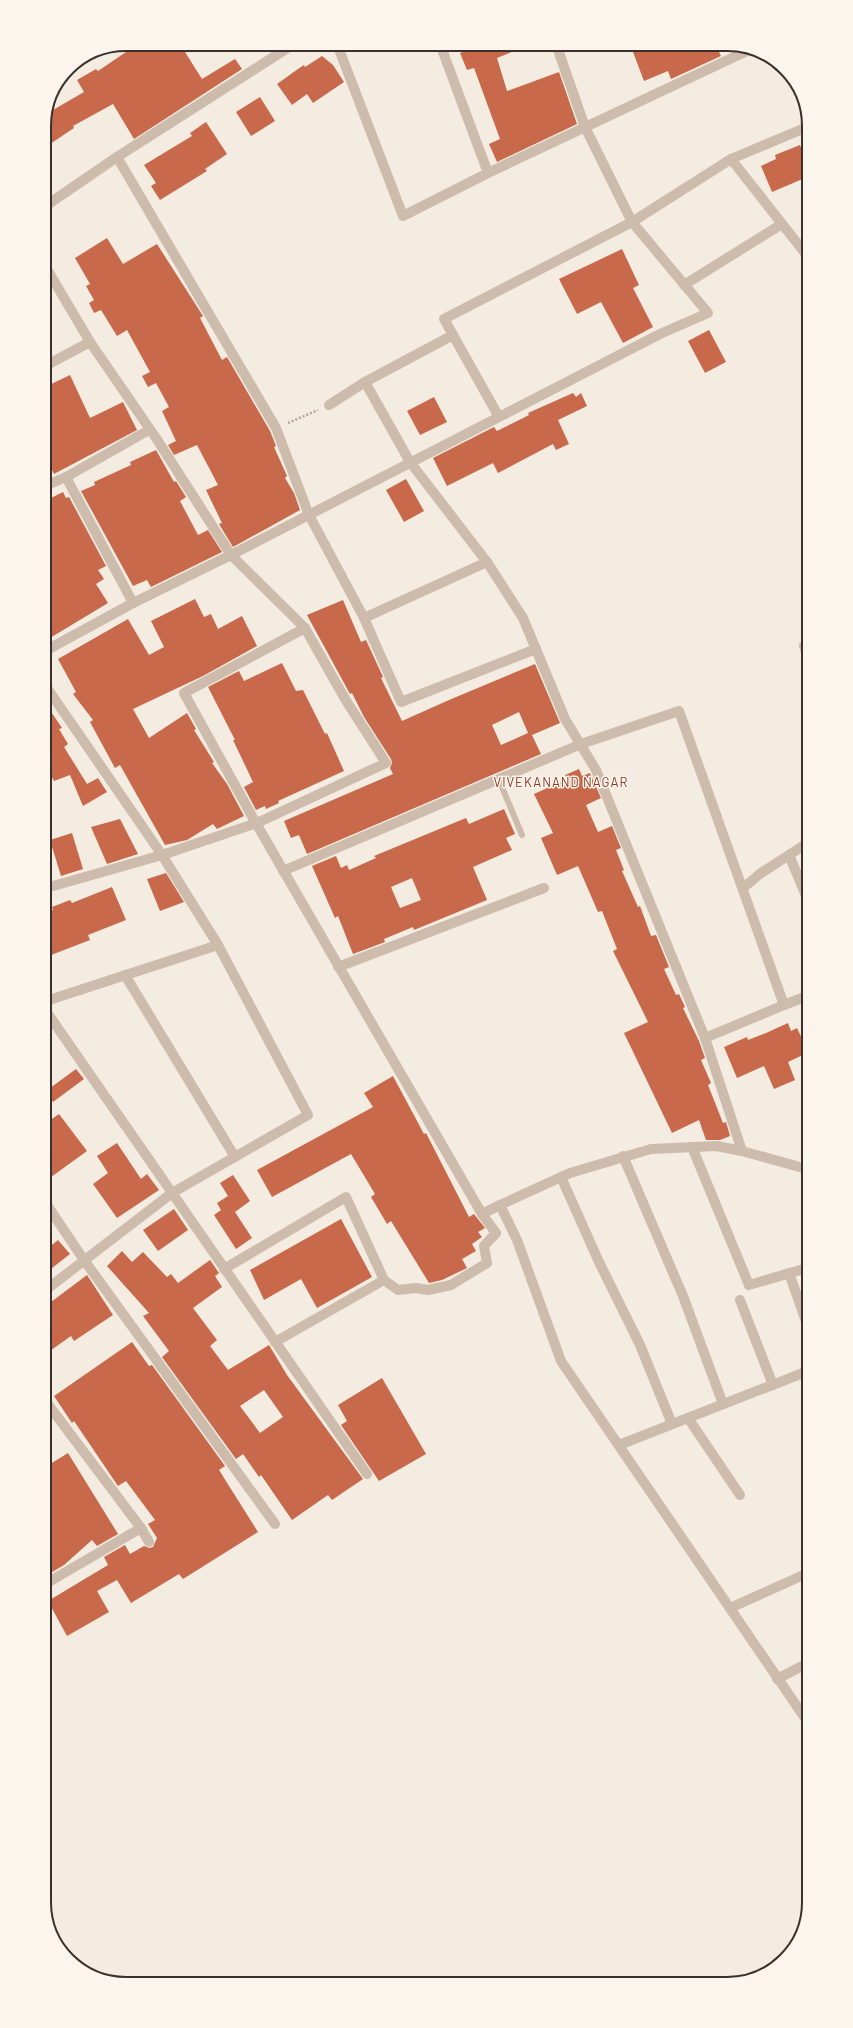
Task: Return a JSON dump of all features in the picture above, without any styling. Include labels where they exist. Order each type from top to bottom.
[{"type":"street","points":[[51,202],[117,157],[283,51]]},
{"type":"street","points":[[340,51],[403,216],[488,173],[743,53]]},
{"type":"street","points":[[443,51],[488,173]]},
{"type":"street","points":[[51,648],[133,603],[231,555],[660,334],[708,313],[632,222],[585,127],[558,51]]},
{"type":"street","points":[[499,417],[444,319],[632,222],[731,159],[802,129]]},
{"type":"street","points":[[117,157],[276,428],[309,515],[364,618],[401,702],[536,649]]},
{"type":"street","points":[[731,159],[802,249]]},
{"type":"street","points":[[684,286],[782,224]]},
{"type":"street","points":[[51,276],[90,342],[231,555],[305,628],[345,699],[386,763],[257,823],[162,855],[51,887]]},
{"type":"street","points":[[329,405],[365,382],[454,335]]},
{"type":"street","points":[[51,363],[90,342]]},
{"type":"street","points":[[365,382],[410,462],[486,562],[523,618],[565,719],[596,770],[705,1038],[742,1151]]},
{"type":"street","points":[[51,483],[149,430]]},
{"type":"street","points":[[66,476],[133,603]]},
{"type":"street","points":[[364,618],[486,562]]},
{"type":"street","points":[[224,1269],[346,1197],[384,1280],[398,1290],[416,1288],[428,1290],[451,1285],[487,1263],[484,1246],[496,1233],[482,1214],[338,967],[184,693],[305,628]]},
{"type":"street","points":[[51,692],[162,855],[218,945],[308,1115],[172,1193],[51,1286]]},
{"type":"street","points":[[283,871],[581,744],[679,711],[784,1005]]},
{"type":"street","points":[[743,888],[761,873],[802,847]]},
{"type":"street","points":[[789,855],[802,886]]},
{"type":"street","points":[[338,967],[544,888]]},
{"type":"street","points":[[51,999],[218,945]]},
{"type":"street","points":[[125,975],[235,1157]]},
{"type":"street","points":[[705,1038],[802,998]]},
{"type":"street","points":[[51,1018],[367,1474]]},
{"type":"street","points":[[482,1214],[561,1177],[623,1156],[651,1149],[716,1146],[742,1151],[802,1168]]},
{"type":"street","points":[[692,1147],[749,1285],[802,1270]]},
{"type":"street","points":[[623,1156],[683,1296],[723,1404]]},
{"type":"street","points":[[561,1177],[599,1262],[640,1345],[672,1424]]},
{"type":"street","points":[[500,1205],[517,1240],[561,1361],[802,1714]]},
{"type":"street","points":[[51,1211],[84,1260],[275,1524]]},
{"type":"street","points":[[789,1273],[802,1310]]},
{"type":"street","points":[[275,1342],[384,1280]]},
{"type":"street","points":[[740,1300],[772,1385]]},
{"type":"street","points":[[619,1445],[802,1373]]},
{"type":"street","points":[[51,1408],[141,1528],[149,1542]]},
{"type":"street","points":[[688,1418],[740,1495]]},
{"type":"street","points":[[51,1581],[141,1528]]},
{"type":"street","points":[[730,1608],[802,1577]]},
{"type":"street","points":[[777,1679],[802,1666]]},
{"type":"lane","points":[[499,780],[522,835]]},
{"type":"path","points":[[276,428],[329,405]]},
{"type":"building","points":[[128,51],[186,51],[185,52],[202,79],[235,59],[242,69],[134,139],[113,104],[73,126],[74,128],[51,143],[53,110],[84,92],[77,80],[96,69],[98,71]]},
{"type":"building","points":[[466,51],[514,51],[497,58],[507,91],[559,72],[577,124],[497,162],[489,144],[500,139],[474,68],[467,70],[460,53]]},
{"type":"building","points":[[633,51],[718,51],[721,56],[671,79],[668,71],[644,81]]},
{"type":"building","points":[[322,56],[333,65],[344,82],[313,103],[307,94],[292,105],[277,84],[304,65],[305,67]]},
{"type":"building","points":[[260,97],[275,121],[251,136],[236,112]]},
{"type":"building","points":[[206,122],[227,154],[205,169],[207,171],[160,200],[151,186],[156,183],[144,165],[192,136],[190,133]]},
{"type":"building","points":[[800,145],[802,150],[802,179],[772,192],[761,166],[776,159],[775,155]]},
{"type":"building","points":[[107,238],[123,264],[157,244],[203,316],[200,318],[222,360],[227,357],[270,431],[276,446],[274,447],[287,476],[285,478],[294,493],[300,510],[233,547],[219,524],[222,523],[206,490],[218,485],[197,445],[174,455],[168,445],[176,441],[162,411],[169,407],[156,383],[148,387],[142,376],[150,372],[127,330],[117,336],[101,310],[94,313],[89,303],[94,300],[86,286],[90,284],[75,258]]},
{"type":"building","points":[[622,249],[639,285],[633,288],[653,327],[623,343],[601,302],[577,314],[559,279]]},
{"type":"building","points":[[709,330],[726,362],[705,373],[688,341]]},
{"type":"building","points":[[70,375],[90,418],[123,402],[137,430],[54,474],[51,468],[51,384]]},
{"type":"building","points":[[573,393],[576,397],[581,393],[587,406],[558,420],[569,444],[556,450],[553,444],[498,473],[493,463],[447,486],[433,458],[494,427],[497,431],[529,415],[528,413]]},
{"type":"building","points":[[434,397],[447,422],[420,435],[407,411]]},
{"type":"building","points":[[156,450],[174,482],[176,481],[186,497],[180,501],[198,535],[208,530],[222,552],[151,587],[147,580],[133,586],[81,491],[95,485],[94,482],[131,465],[130,462]]},
{"type":"building","points":[[406,479],[424,511],[404,522],[386,490]]},
{"type":"building","points":[[63,492],[66,498],[69,497],[106,566],[98,570],[104,579],[96,584],[108,603],[51,637],[51,498]]},
{"type":"building","points":[[195,599],[204,617],[211,614],[218,629],[242,616],[257,646],[203,676],[133,709],[149,738],[187,713],[196,729],[194,730],[214,762],[212,763],[227,784],[244,816],[217,829],[213,824],[187,840],[165,845],[120,765],[115,768],[90,722],[93,720],[73,694],[76,692],[58,659],[128,619],[149,655],[164,647],[151,621]]},
{"type":"building","points":[[343,600],[361,642],[366,640],[383,677],[381,678],[402,721],[535,664],[560,723],[532,735],[541,754],[307,854],[299,835],[291,838],[284,821],[393,774],[390,768],[392,763],[391,759],[364,717],[352,693],[350,694],[307,615]],"holes":[[[519,712],[528,733],[501,745],[492,725]]]},
{"type":"building","points":[[282,663],[296,691],[303,690],[325,734],[327,733],[344,771],[278,801],[279,803],[266,809],[265,806],[256,810],[244,787],[253,782],[233,740],[235,740],[208,687],[239,671],[244,681]]},
{"type":"building","points":[[51,712],[62,728],[59,729],[68,744],[64,747],[87,784],[98,778],[107,792],[83,806],[70,775],[54,781],[51,776]]},
{"type":"building","points":[[579,769],[582,776],[590,773],[601,798],[586,805],[598,832],[612,826],[621,848],[616,850],[624,870],[622,871],[638,907],[640,906],[651,936],[656,935],[669,967],[664,969],[676,995],[679,994],[685,1007],[683,1008],[699,1041],[705,1058],[701,1060],[711,1083],[708,1085],[723,1123],[726,1122],[730,1136],[720,1140],[706,1140],[699,1120],[672,1133],[624,1033],[648,1022],[613,951],[617,949],[602,911],[598,912],[578,866],[557,875],[541,838],[553,833],[534,794],[567,779],[565,775]]},
{"type":"building","points":[[504,809],[515,834],[506,838],[512,850],[473,867],[487,900],[414,930],[413,927],[384,939],[385,942],[353,954],[338,916],[335,918],[312,866],[336,856],[341,868],[347,865],[349,870],[376,858],[374,856],[466,818],[469,824]],"holes":[[[412,878],[421,900],[400,908],[391,887]]]},
{"type":"building","points":[[120,819],[138,854],[107,864],[91,827]]},
{"type":"building","points":[[72,833],[83,869],[61,876],[51,840]]},
{"type":"building","points":[[166,873],[184,902],[160,911],[147,879]]},
{"type":"building","points":[[112,887],[126,920],[88,935],[90,940],[51,955],[52,907],[70,900],[72,903]]},
{"type":"building","points":[[788,1023],[791,1031],[797,1028],[802,1038],[802,1055],[788,1062],[795,1080],[774,1089],[764,1066],[737,1078],[724,1047],[747,1037],[748,1040]]},
{"type":"building","points":[[76,1069],[84,1079],[53,1102],[51,1099],[51,1087]]},
{"type":"building","points":[[393,1076],[424,1134],[426,1133],[469,1217],[474,1214],[485,1228],[478,1232],[482,1237],[472,1244],[476,1251],[462,1259],[467,1268],[442,1280],[429,1283],[391,1221],[387,1224],[371,1197],[375,1194],[351,1154],[272,1197],[257,1170],[373,1107],[364,1093]]},
{"type":"building","points":[[59,1114],[87,1151],[51,1177],[51,1120]]},
{"type":"building","points":[[117,1143],[141,1179],[147,1174],[159,1190],[117,1218],[93,1184],[108,1173],[97,1156]]},
{"type":"building","points":[[233,1175],[250,1201],[235,1212],[252,1238],[236,1249],[214,1215],[221,1210],[217,1203],[228,1196],[220,1183]]},
{"type":"building","points":[[174,1209],[188,1230],[158,1251],[143,1230]]},
{"type":"building","points":[[341,1219],[372,1277],[317,1308],[301,1279],[264,1300],[250,1270]]},
{"type":"building","points":[[58,1240],[70,1254],[51,1269],[51,1246]]},
{"type":"building","points":[[122,1251],[132,1262],[143,1252],[167,1277],[171,1274],[178,1283],[210,1260],[219,1273],[215,1276],[222,1287],[193,1308],[217,1340],[210,1346],[228,1370],[269,1345],[287,1375],[363,1479],[332,1500],[328,1495],[292,1520],[261,1475],[259,1477],[243,1454],[236,1459],[162,1357],[169,1351],[143,1316],[149,1313],[107,1266]],"holes":[[[264,1390],[283,1417],[260,1433],[240,1406]]]},
{"type":"building","points":[[87,1275],[113,1315],[74,1341],[71,1336],[51,1350],[51,1302]]},
{"type":"building","points":[[132,1342],[149,1366],[152,1365],[225,1466],[219,1470],[258,1532],[183,1579],[179,1574],[131,1603],[117,1580],[97,1591],[109,1612],[67,1636],[51,1607],[51,1599],[108,1565],[104,1557],[125,1545],[130,1554],[144,1546],[149,1548],[153,1547],[157,1538],[148,1524],[155,1520],[126,1481],[118,1486],[74,1421],[72,1423],[54,1396]]},
{"type":"building","points":[[382,1378],[426,1454],[379,1481],[341,1425],[347,1421],[338,1405]]},
{"type":"building","points":[[68,1453],[118,1534],[97,1546],[92,1540],[64,1565],[51,1573],[51,1464]]},
{"type":"district","name":"VIVEKANAND NAGAR","points":[[561,782]]}]
